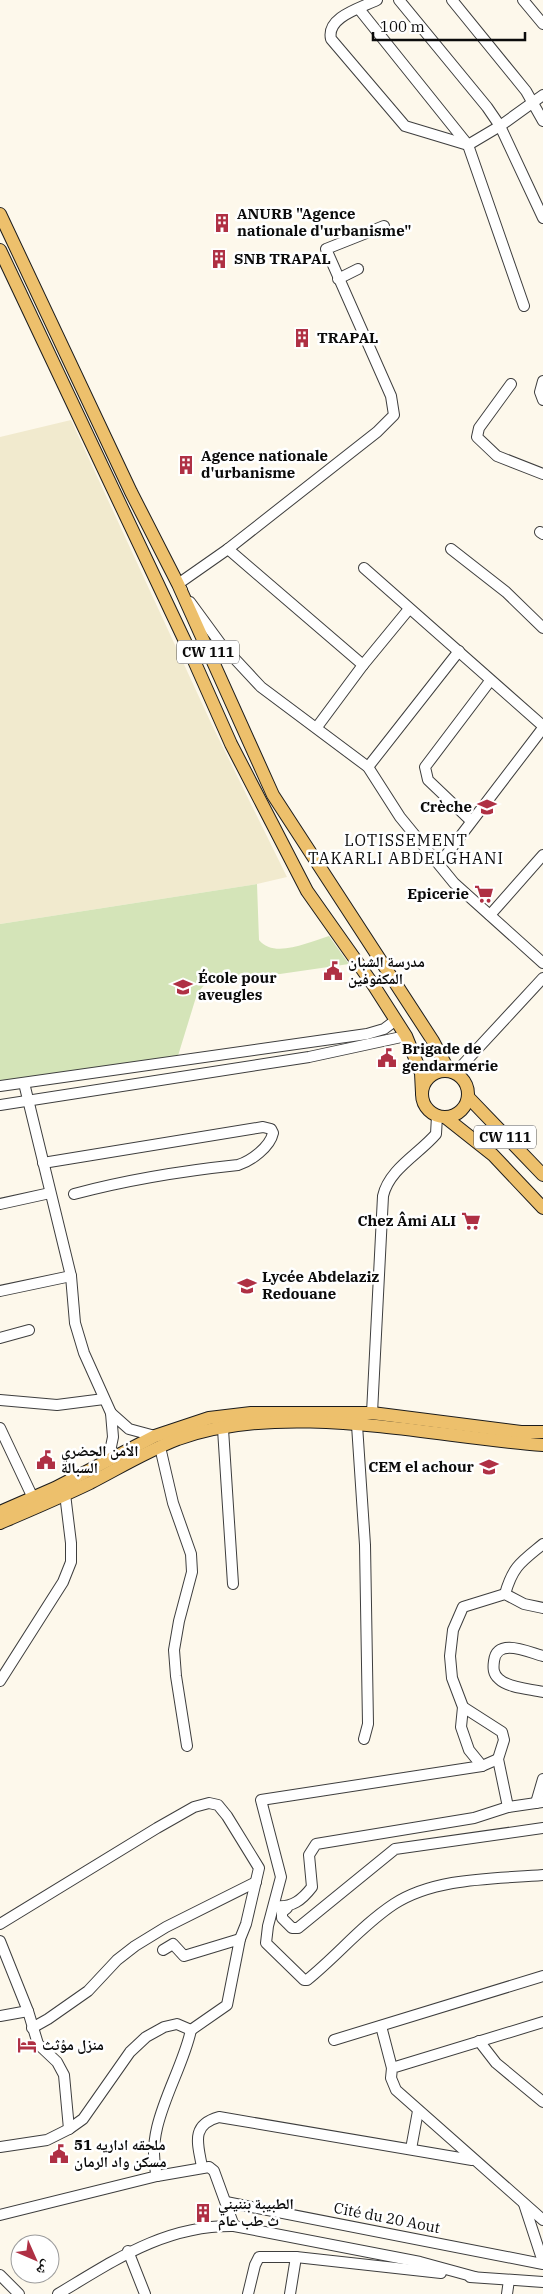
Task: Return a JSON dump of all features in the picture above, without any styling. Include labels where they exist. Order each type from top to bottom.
[{"type":"main road","name":"CW 111","points":[[0,214],[131,492],[178,584],[272,795],[452,1072]]},
{"type":"main road","points":[[0,250],[191,654],[230,744],[307,892],[406,1036],[421,1072],[424,1103],[429,1111],[441,1116],[492,1155],[543,1208]]},
{"type":"main road","points":[[422,1093],[430,1077],[435,1073],[452,1072],[464,1080],[468,1098],[459,1112],[441,1116]]},
{"type":"main road","name":"CW 111","points":[[468,1098],[543,1175]]},
{"type":"main road","points":[[0,1512],[108,1461],[209,1418],[251,1413],[372,1413],[521,1432],[543,1432]]},
{"type":"main road","points":[[0,1523],[65,1494],[158,1441],[179,1439],[246,1425],[291,1423],[357,1425],[543,1446]]},
{"type":"street","points":[[377,0],[332,25],[330,34],[333,44],[405,126],[468,145],[500,126],[543,95]]},
{"type":"street","points":[[399,0],[487,107],[500,126],[543,218]]},
{"type":"street","points":[[452,0],[534,102],[543,120]]},
{"type":"street","points":[[524,0],[543,24]]},
{"type":"street","points":[[358,10],[468,145],[524,306]]},
{"type":"street","points":[[384,226],[326,249],[391,396],[394,415],[377,432],[228,549],[178,584],[220,643],[247,673],[261,687],[368,767],[400,817],[454,883],[543,963]]},
{"type":"street","points":[[338,279],[358,269]]},
{"type":"street","points":[[543,381],[540,392],[543,400]]},
{"type":"street","points":[[511,384],[479,428],[477,437],[497,456],[543,474]]},
{"type":"street","points":[[451,548],[506,592],[543,628]]},
{"type":"street","points":[[228,549],[364,665]]},
{"type":"street","points":[[364,568],[543,727],[440,864]]},
{"type":"street","points":[[317,727],[409,609]]},
{"type":"street","points":[[368,767],[459,651]]},
{"type":"street","points":[[471,821],[428,780],[425,767],[490,681]]},
{"type":"street","points":[[490,915],[543,855]]},
{"type":"street","points":[[452,1072],[543,978]]},
{"type":"street","points":[[0,1086],[367,1034],[384,1029],[396,1020]]},
{"type":"street","points":[[0,1105],[309,1057],[406,1036]]},
{"type":"street","points":[[24,1083],[70,1276],[75,1323],[84,1353],[111,1413],[129,1429],[158,1441],[173,1503],[190,1554],[192,1572],[179,1621],[174,1650],[176,1676],[187,1746]]},
{"type":"street","points":[[372,1413],[383,1196],[388,1184],[402,1166],[436,1134],[441,1116]]},
{"type":"street","points":[[43,1163],[263,1127],[271,1129],[273,1133],[268,1144],[245,1163],[127,1180],[74,1194]]},
{"type":"street","points":[[0,1204],[50,1193]]},
{"type":"street","points":[[0,1291],[70,1276]]},
{"type":"street","points":[[0,1338],[29,1330]]},
{"type":"street","points":[[0,1400],[57,1405],[104,1399]]},
{"type":"street","points":[[108,1461],[113,1437],[111,1413]]},
{"type":"street","points":[[357,1425],[365,1545],[368,1724],[364,1739]]},
{"type":"street","points":[[0,1428],[33,1498]]},
{"type":"street","points":[[223,1429],[233,1584]]},
{"type":"street","points":[[0,1681],[63,1582],[71,1562],[71,1543],[65,1494]]},
{"type":"street","points":[[505,1594],[511,1575],[519,1564],[543,1544]]},
{"type":"street","points":[[482,1766],[469,1750],[461,1727],[463,1708],[452,1678],[450,1656],[453,1630],[463,1607],[505,1594],[524,1604],[543,1608]]},
{"type":"street","points":[[543,1656],[508,1647],[502,1648],[495,1656],[494,1666],[494,1674],[500,1680],[543,1692]]},
{"type":"street","points":[[463,1708],[502,1732],[504,1740],[498,1759],[508,1807]]},
{"type":"street","points":[[498,1759],[482,1766],[261,1800],[281,1877],[275,1906],[268,1926],[266,1944],[304,1980],[320,1970],[394,1905],[416,1893],[466,1882],[543,1875]]},
{"type":"street","points":[[543,1779],[539,1802],[508,1807],[474,1818],[316,1844],[309,1855],[312,1888],[304,1897],[282,1912],[282,1918],[292,1928],[298,1928],[395,1849],[543,1828]]},
{"type":"street","points":[[0,1924],[194,1807],[209,1802],[218,1805],[227,1816],[259,1868],[240,1939],[227,2005],[191,2030],[179,2069],[162,2111],[155,2140],[153,2162],[157,2176]]},
{"type":"street","points":[[32,2028],[88,1991],[135,1946],[166,1927],[256,1882]]},
{"type":"street","points":[[275,1906],[287,1908]]},
{"type":"street","points":[[163,1950],[173,1944],[184,1956],[240,1939]]},
{"type":"street","points":[[0,1941],[28,2011],[38,2044],[57,2062],[64,2076],[69,2129]]},
{"type":"street","points":[[334,2040],[543,1976]]},
{"type":"street","points":[[0,2016],[28,2011]]},
{"type":"street","points":[[392,2068],[543,2022]]},
{"type":"street","points":[[0,2147],[47,2140],[69,2129],[83,2119],[130,2052],[146,2037],[177,2024],[191,2030]]},
{"type":"street","points":[[381,2026],[392,2068],[391,2078],[396,2090],[543,2220]]},
{"type":"street","points":[[479,2042],[496,2063],[543,2102]]},
{"type":"street","points":[[411,2149],[418,2111]]},
{"type":"street","points":[[202,2167],[197,2140],[200,2127],[210,2119],[219,2117],[474,2160]]},
{"type":"street","points":[[0,2215],[157,2176],[209,2167],[214,2171],[234,2226]]},
{"type":"street","name":"Cité du 20 Aout","points":[[226,2202],[543,2263],[523,2203]]},
{"type":"street","points":[[58,2294],[128,2251],[151,2241],[214,2226],[234,2226],[420,2262],[475,2277]]},
{"type":"street","points":[[128,2251],[145,2294]]},
{"type":"street","points":[[248,2294],[259,2257],[296,2257],[475,2277],[543,2282]]},
{"type":"street","points":[[290,2294],[296,2257]]},
{"type":"street","points":[[0,2275],[19,2294]]},
{"type":"street","points":[[507,2294],[509,2280]]},
{"type":"shaded area","points":[[71,420],[212,725],[287,877],[257,884],[0,924],[0,437]]},
{"type":"green space","name":"École pour aveugles","points":[[257,884],[259,940],[265,946],[282,949],[329,936],[349,964],[204,985],[197,994],[177,1059],[0,1084],[0,924]]},
{"type":"place","name":"ANURB \"Agence nationale d'urbanisme\"","points":[[222,223]]},
{"type":"place","name":"SNB TRAPAL","points":[[219,259]]},
{"type":"place","name":"TRAPAL","points":[[302,338]]},
{"type":"place","name":"Agence nationale d'urbanisme","points":[[186,465]]},
{"type":"place","name":"Crèche","points":[[487,807]]},
{"type":"place","name":"Epicerie","points":[[484,894]]},
{"type":"place","name":"مدرسة الشبان المكفوفين","points":[[333,971]]},
{"type":"place","name":"École pour aveugles","points":[[183,987]]},
{"type":"place","name":"Brigade de gendarmerie","points":[[387,1058]]},
{"type":"place","name":"Chez Âmi ALI","points":[[471,1221]]},
{"type":"place","name":"Lycée Abdelaziz Redouane","points":[[247,1286]]},
{"type":"place","name":"الأمن الحضري السبالة","points":[[46,1460]]},
{"type":"place","name":"CEM el achour","points":[[489,1467]]},
{"type":"place","name":"منزل مؤثث","points":[[27,2045]]},
{"type":"place","name":"ملحقه اداريه 51 مسكن واد الرمان","points":[[59,2154]]},
{"type":"place","name":"الطبيبة بننيني ث طب عام","points":[[203,2213]]},
{"type":"district","name":"LOTISSEMENT TAKARLI ABDELGHANI","points":[[406,849]]}]
